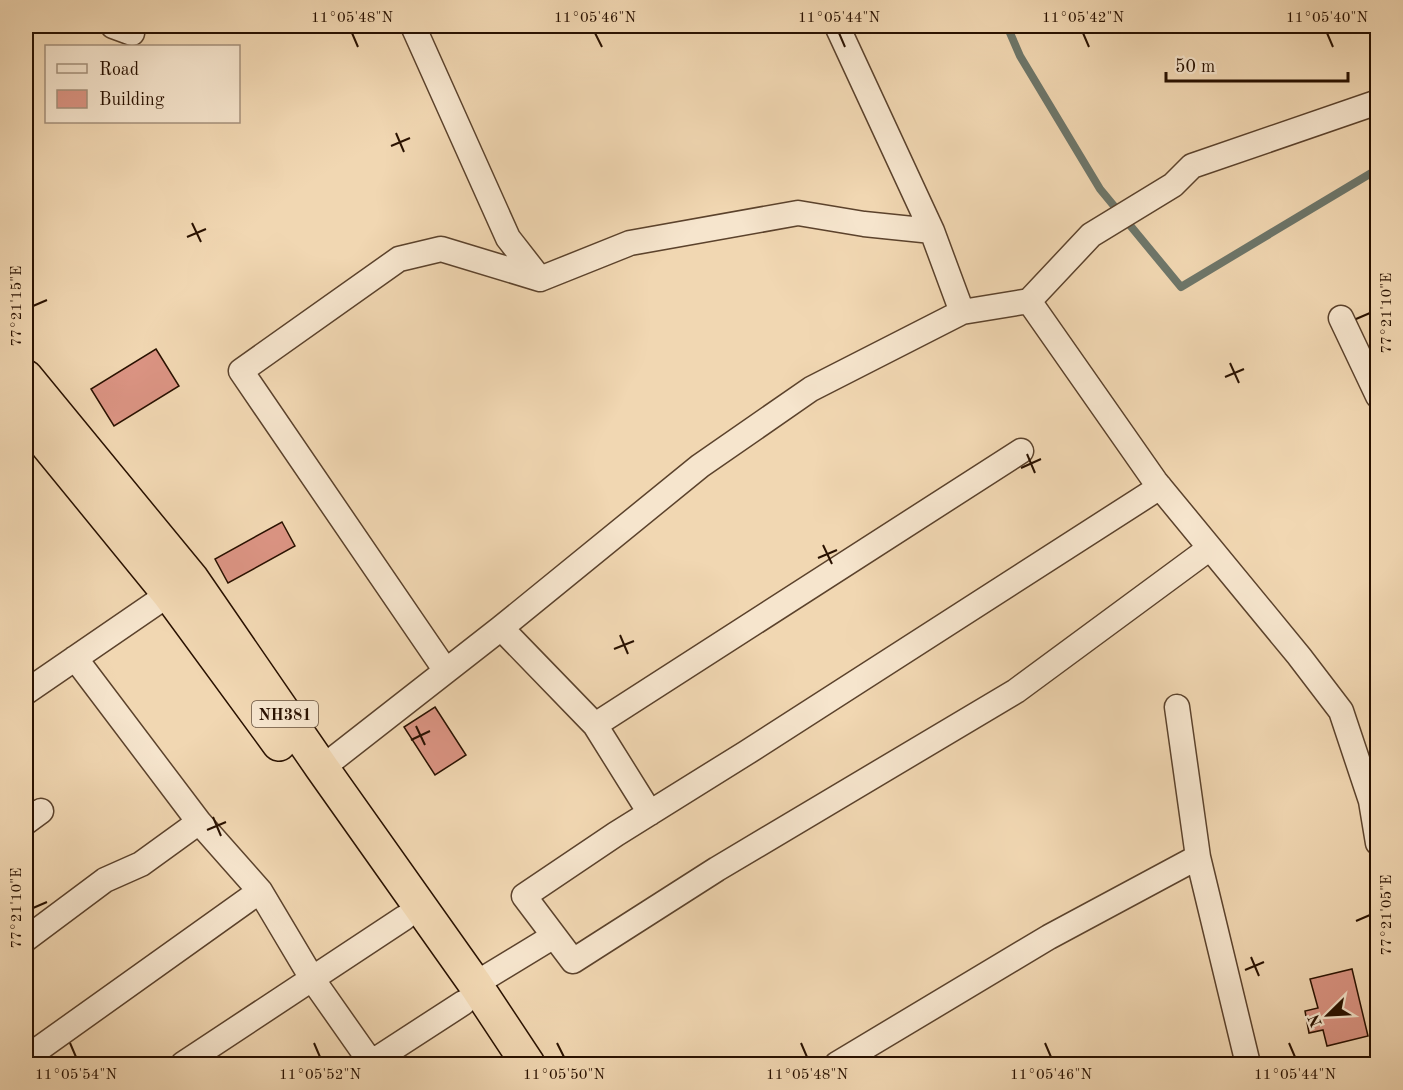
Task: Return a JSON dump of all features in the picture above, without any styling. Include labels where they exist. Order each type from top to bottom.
[{"type":"highway","name":"NH381","points":[[26,377],[181,586],[322,768],[469,993],[504,1065]]},
{"type":"highway","name":"NH381","points":[[28,427],[181,586],[404,918],[528,1065]]},
{"type":"street","points":[[413,26],[508,238],[540,279]]},
{"type":"street","points":[[837,26],[932,231],[962,312]]},
{"type":"street","points":[[322,768],[501,628],[700,466],[811,389],[962,312],[1029,301],[1091,236],[1173,185],[1192,166],[1377,102]]},
{"type":"street","points":[[446,671],[241,371],[399,258],[441,249],[540,279],[630,243],[798,213],[864,224],[932,231]]},
{"type":"street","points":[[1029,301],[1160,487],[1299,656],[1341,711],[1371,801],[1377,843]]},
{"type":"street","points":[[1341,318],[1377,396]]},
{"type":"street","points":[[595,725],[1021,452]]},
{"type":"street","points":[[1160,487],[524,896],[573,961],[717,869],[1016,691],[1210,548]]},
{"type":"street","points":[[26,692],[181,586]]},
{"type":"street","points":[[501,628],[595,725],[650,813]]},
{"type":"street","points":[[75,658],[199,822],[260,891],[313,980],[371,1064],[469,993],[554,936]]},
{"type":"street","points":[[1178,707],[1198,858],[1248,1065]]},
{"type":"street","points":[[26,939],[105,880],[141,864],[199,822]]},
{"type":"street","points":[[837,1065],[1049,937],[1198,858]]},
{"type":"street","points":[[26,1058],[260,891]]},
{"type":"street","points":[[183,1065],[404,918]]},
{"type":"building","points":[[156,349],[179,386],[114,426],[91,389]]},
{"type":"building","points":[[282,522],[295,546],[228,583],[215,559]]},
{"type":"building","points":[[435,707],[466,755],[435,775],[404,727]]},
{"type":"building","points":[[1352,969],[1368,1036],[1327,1046],[1323,1030],[1309,1033],[1305,1011],[1318,1008],[1310,979]]},
{"type":"waterway","points":[[1007,26],[1020,56],[1100,189],[1181,287],[1378,169]]}]
